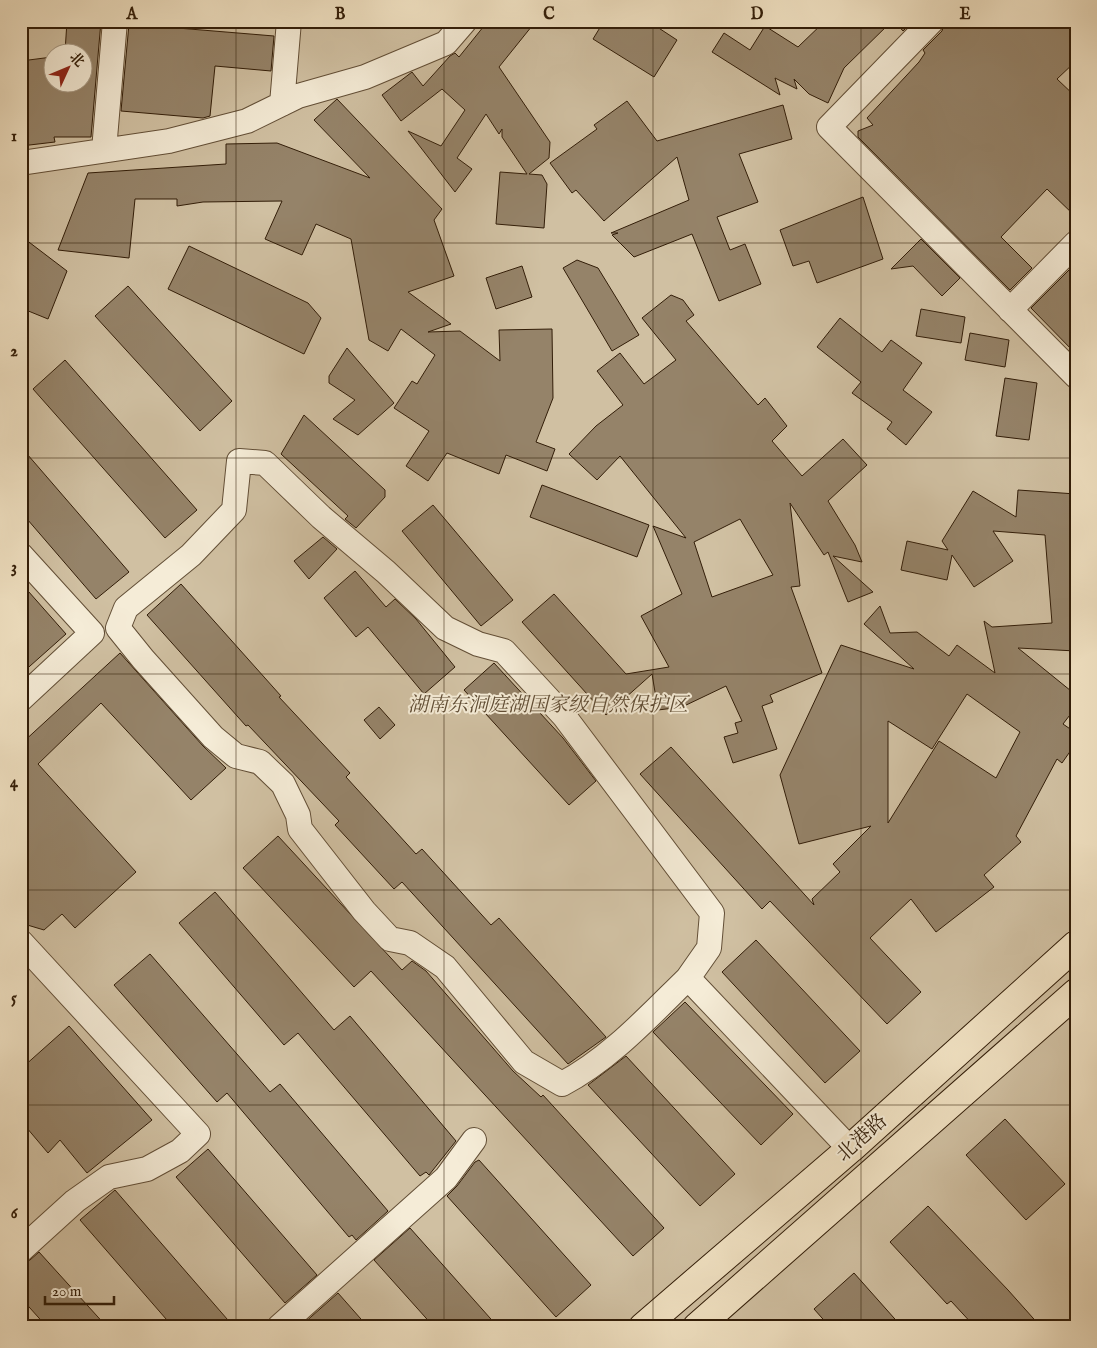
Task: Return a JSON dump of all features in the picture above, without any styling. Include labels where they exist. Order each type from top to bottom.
[{"type":"main road","name":"北港路","points":[[644,1327],[850,1149],[1076,945]]},
{"type":"main road","name":"北港路","points":[[697,1327],[1076,993]]},
{"type":"street","points":[[104,150],[114,21]]},
{"type":"street","points":[[282,104],[290,21]]},
{"type":"street","points":[[21,163],[169,141],[247,121],[298,96],[364,78],[446,44],[465,21]]},
{"type":"street","points":[[932,21],[829,127],[1076,376]]},
{"type":"street","points":[[1010,310],[1076,243]]},
{"type":"street","points":[[239,461],[265,463],[321,518],[386,572],[445,628],[478,644],[504,651],[564,716],[712,913],[709,948],[688,978],[638,1026],[584,1073],[562,1084],[524,1062],[445,966],[410,943],[390,939],[364,911],[300,829],[298,815],[283,784],[260,762],[236,756],[213,737],[143,659],[118,628],[126,608],[191,555],[234,510],[239,461]]},
{"type":"street","points":[[21,554],[92,633]]},
{"type":"street","points":[[21,699],[92,633],[118,628]]},
{"type":"street","points":[[21,942],[198,1134],[180,1151],[147,1169],[109,1177],[75,1201],[21,1250]]},
{"type":"street","points":[[688,978],[850,1149]]},
{"type":"street","points":[[279,1327],[446,1178],[474,1140]]},
{"type":"green space","name":"湖南东洞庭湖国家级自然保护区","points":[[21,21],[1076,21],[1076,1327],[21,1327]]},
{"type":"building","points":[[67,21],[101,21],[91,137],[54,137],[55,142],[21,146],[21,61],[42,58],[42,92],[92,92],[92,42],[66,42]]},
{"type":"building","points":[[488,21],[536,21],[499,67],[550,142],[549,158],[529,174],[542,175],[547,184],[544,228],[496,224],[500,172],[527,174],[502,137],[502,129],[499,134],[486,114],[457,158],[472,169],[455,192],[408,131],[441,146],[465,110],[442,89],[401,121],[382,95],[412,72],[423,86],[450,56],[455,53],[459,57]]},
{"type":"building","points":[[604,21],[648,21],[677,40],[654,77],[593,39]]},
{"type":"building","points":[[825,21],[892,21],[844,68],[828,103],[809,94],[794,79],[797,89],[775,78],[780,95],[712,52],[724,33],[750,50],[765,26],[798,47]]},
{"type":"building","points":[[894,21],[913,21],[903,31]]},
{"type":"building","points":[[945,21],[1076,21],[1076,61],[1057,79],[1076,97],[1076,217],[1047,189],[1001,237],[1032,268],[1010,290],[858,137],[858,131],[873,125],[867,118],[919,62],[925,53],[923,50],[942,31]]},
{"type":"building","points":[[129,24],[274,36],[271,71],[215,66],[210,116],[203,118],[121,111]]},
{"type":"building","points":[[337,99],[442,209],[434,220],[454,276],[408,292],[451,324],[428,332],[460,331],[500,361],[499,330],[552,329],[553,398],[536,442],[555,449],[547,471],[506,455],[499,474],[447,453],[428,481],[406,466],[429,431],[394,408],[412,381],[417,384],[435,355],[401,329],[388,351],[369,340],[351,239],[316,224],[302,255],[265,239],[282,201],[203,202],[177,206],[177,199],[135,199],[129,258],[58,250],[88,173],[226,164],[226,144],[277,143],[370,178],[314,120]]},
{"type":"building","points":[[627,101],[657,141],[783,105],[792,139],[739,154],[758,202],[717,217],[730,250],[745,244],[761,284],[719,301],[692,234],[634,257],[612,235],[618,233],[611,233],[689,200],[677,157],[604,221],[576,190],[572,193],[550,163],[597,129],[594,125]]},
{"type":"building","points":[[863,197],[883,259],[817,283],[809,261],[793,266],[780,230]]},
{"type":"building","points":[[21,236],[67,271],[48,319],[21,308]]},
{"type":"building","points":[[921,239],[960,278],[942,296],[913,266],[891,269]]},
{"type":"building","points":[[189,246],[308,303],[321,318],[304,354],[168,289]]},
{"type":"building","points":[[577,260],[598,268],[639,335],[612,351],[563,268]]},
{"type":"building","points":[[1076,263],[1076,354],[1031,308]]},
{"type":"building","points":[[522,266],[532,297],[496,309],[486,278]]},
{"type":"building","points":[[128,286],[232,401],[200,431],[95,316]]},
{"type":"building","points":[[671,295],[683,300],[694,315],[686,321],[758,405],[765,398],[787,426],[772,441],[802,476],[843,439],[867,465],[828,501],[855,545],[862,562],[833,556],[873,592],[848,602],[828,552],[824,555],[790,503],[800,586],[791,587],[822,673],[770,695],[773,702],[762,706],[777,749],[733,763],[724,737],[738,733],[735,723],[742,721],[726,686],[682,707],[658,710],[652,674],[606,715],[522,622],[554,594],[626,674],[669,667],[641,616],[682,594],[653,526],[686,538],[620,456],[597,480],[569,454],[596,426],[623,405],[597,371],[620,353],[644,384],[676,360],[642,318]],"holes":[[[740,519],[773,575],[712,597],[694,542]]]},
{"type":"building","points":[[921,309],[965,317],[961,343],[916,336]]},
{"type":"building","points":[[840,318],[882,352],[891,340],[922,363],[903,390],[932,412],[906,445],[887,429],[892,422],[852,393],[861,382],[817,347]]},
{"type":"building","points":[[970,333],[1009,340],[1005,367],[965,360]]},
{"type":"building","points":[[347,348],[394,403],[358,435],[333,419],[355,400],[329,383],[329,376]]},
{"type":"building","points":[[65,360],[197,510],[165,538],[33,389]]},
{"type":"building","points":[[1005,378],[1037,383],[1029,440],[996,436]]},
{"type":"building","points":[[304,415],[385,490],[385,497],[356,528],[345,519],[348,516],[281,454]]},
{"type":"building","points":[[21,447],[129,572],[96,599],[21,512]]},
{"type":"building","points":[[542,485],[649,525],[637,557],[530,517]]},
{"type":"building","points":[[1018,490],[1076,494],[1076,537],[1070,536],[1076,597],[1076,651],[1018,648],[1076,695],[1076,707],[1063,724],[1076,733],[1076,743],[1062,763],[1057,759],[1016,836],[1021,842],[984,875],[994,887],[936,932],[911,899],[870,938],[921,992],[887,1024],[770,901],[762,909],[640,774],[671,747],[814,905],[812,899],[840,872],[833,864],[871,826],[799,844],[780,775],[841,645],[914,669],[864,624],[880,606],[890,633],[917,632],[949,656],[957,645],[995,673],[984,621],[992,627],[1052,623],[1045,535],[993,531],[1013,561],[974,587],[952,555],[947,580],[901,570],[907,541],[948,550],[942,541],[973,491],[1016,517]],"holes":[[[967,694],[1020,732],[996,778],[939,741],[888,823],[888,721],[932,749]]]},
{"type":"building","points":[[433,505],[513,600],[481,626],[402,531]]},
{"type":"building","points":[[323,537],[337,549],[309,579],[294,561]]},
{"type":"building","points":[[355,571],[386,607],[395,599],[416,619],[455,667],[424,694],[368,627],[356,637],[324,598]]},
{"type":"building","points":[[21,583],[66,634],[21,674]]},
{"type":"building","points":[[181,584],[281,696],[279,697],[350,773],[346,777],[416,854],[422,849],[491,925],[499,918],[606,1037],[568,1064],[402,882],[394,889],[335,825],[339,821],[248,725],[246,726],[147,615]]},
{"type":"building","points":[[120,653],[203,746],[226,768],[191,800],[101,703],[38,764],[136,872],[75,928],[62,914],[44,930],[24,924],[21,902],[21,744]]},
{"type":"building","points":[[494,663],[563,738],[596,781],[569,805],[464,690]]},
{"type":"building","points":[[379,707],[395,725],[380,739],[364,720]]},
{"type":"building","points":[[278,836],[402,970],[412,961],[426,971],[513,1071],[541,1097],[543,1095],[664,1228],[633,1256],[371,971],[354,987],[243,868]]},
{"type":"building","points":[[215,892],[334,1030],[350,1016],[456,1141],[429,1175],[426,1172],[420,1176],[298,1033],[284,1045],[179,923]]},
{"type":"building","points":[[756,940],[860,1051],[825,1083],[722,972]]},
{"type":"building","points":[[150,954],[270,1092],[280,1084],[388,1211],[356,1240],[352,1235],[349,1237],[227,1093],[217,1102],[114,985]]},
{"type":"building","points":[[685,1002],[793,1114],[761,1145],[653,1032]]},
{"type":"building","points":[[69,1026],[152,1120],[87,1173],[60,1140],[48,1153],[21,1121],[23,1067]]},
{"type":"building","points":[[626,1056],[735,1174],[700,1206],[588,1085]]},
{"type":"building","points":[[1005,1119],[1065,1184],[1026,1220],[966,1155]]},
{"type":"building","points":[[208,1149],[317,1275],[285,1303],[176,1177]]},
{"type":"building","points":[[479,1160],[591,1285],[556,1317],[447,1196],[475,1162]]},
{"type":"building","points":[[115,1190],[234,1327],[173,1327],[80,1220]]},
{"type":"building","points":[[928,1206],[1041,1327],[975,1327],[951,1301],[947,1304],[890,1242]]},
{"type":"building","points":[[410,1228],[498,1327],[434,1327],[374,1260]]},
{"type":"building","points":[[39,1252],[107,1327],[47,1327],[21,1298],[21,1263],[30,1260]]},
{"type":"building","points":[[854,1273],[902,1327],[830,1327],[814,1309]]},
{"type":"building","points":[[338,1293],[368,1327],[306,1327],[303,1324]]}]
